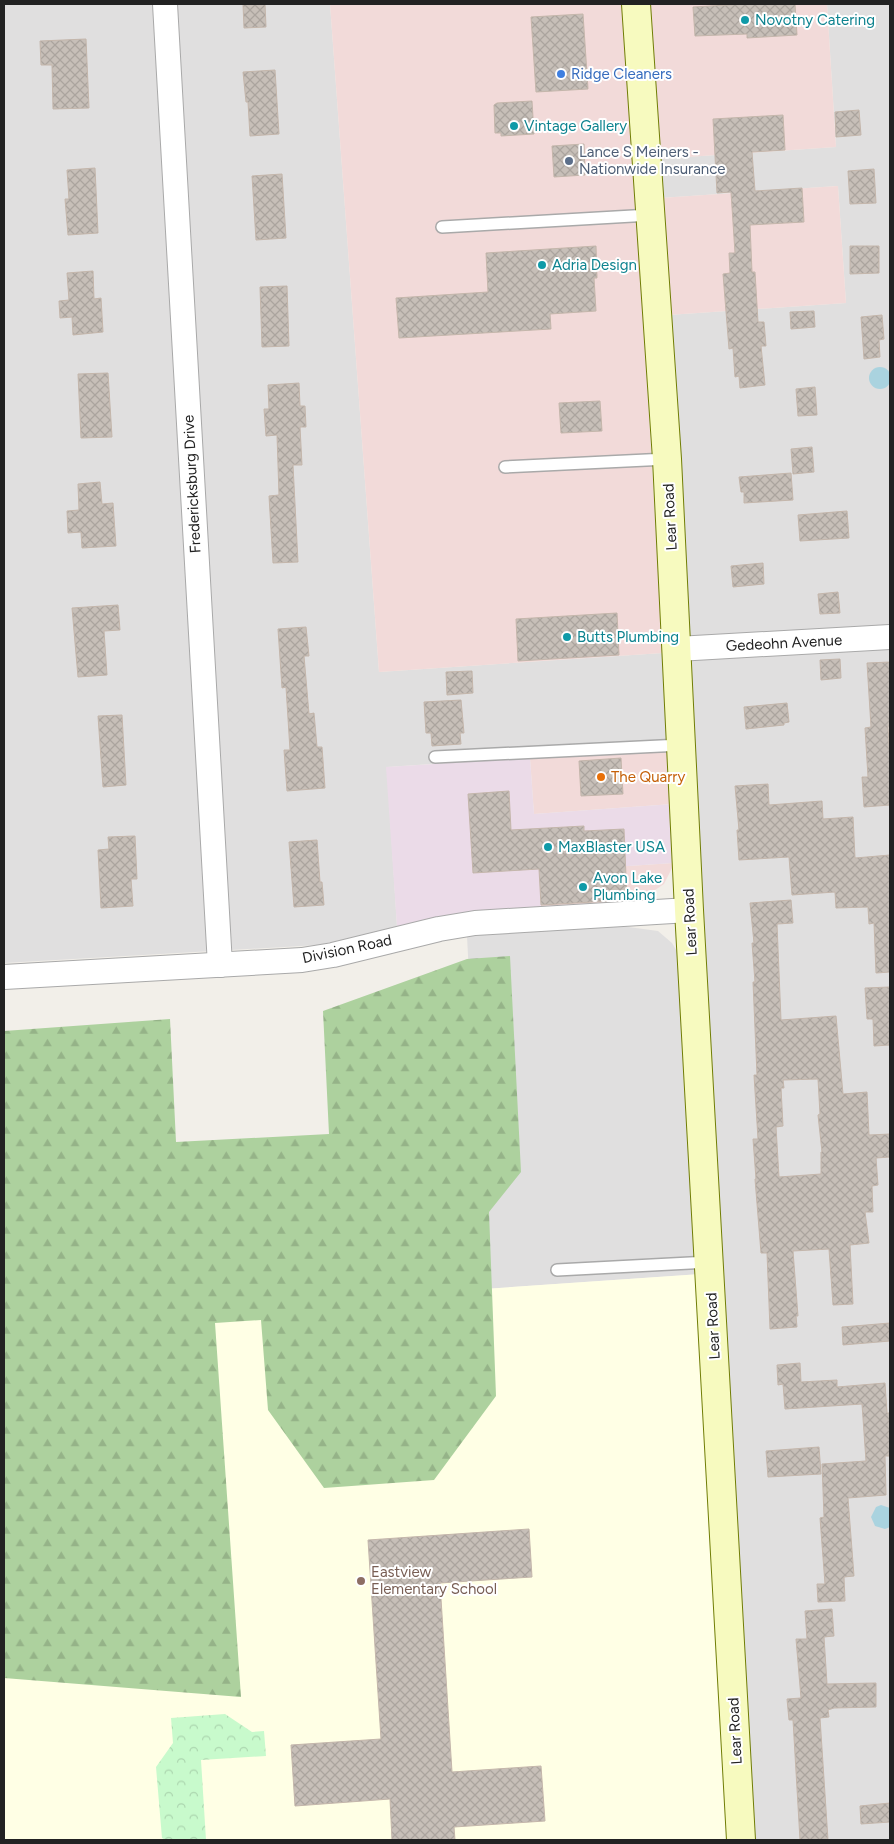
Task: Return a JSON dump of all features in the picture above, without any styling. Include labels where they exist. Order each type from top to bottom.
[{"type":"street","name":"Fredericksburg Drive","points":[[165,4],[220,965]]},
{"type":"street","name":"Lear Road","points":[[636,4],[667,459],[689,910],[741,1840]]},
{"type":"street","name":"Gedeohn Avenue","points":[[677,649],[890,637]]},
{"type":"street","name":"Division Road","points":[[4,977],[302,960],[333,955],[431,931],[475,923],[689,910]]},
{"type":"lane","points":[[442,227],[650,214]]},
{"type":"lane","points":[[505,467],[667,459]]},
{"type":"lane","points":[[434,758],[681,745]]},
{"type":"lane","points":[[557,1270],[710,1262]]},
{"type":"shaded area","points":[[4,4],[330,4],[379,672],[663,653],[670,748],[387,767],[397,927],[319,945],[4,963]]},
{"type":"shaded area","points":[[330,4],[625,4],[663,653],[379,672]]},
{"type":"shaded area","points":[[648,4],[827,4],[836,147],[658,159]]},
{"type":"shaded area","points":[[827,4],[890,4],[890,1840],[755,1840],[689,644],[668,315],[846,303],[838,186],[660,198],[658,159],[836,147]]},
{"type":"shaded area","points":[[838,186],[846,303],[668,315],[660,198]]},
{"type":"shaded area","points":[[670,748],[673,804],[534,814],[530,758]]},
{"type":"shaded area","points":[[530,758],[534,814],[673,804],[673,863],[539,872],[541,907],[462,913],[397,927],[386,767]]},
{"type":"shaded area","name":"Avon Lake Plumbing","points":[[673,863],[664,884],[643,898],[629,901],[541,907],[539,872]]},
{"type":"shaded area","points":[[621,926],[658,931],[672,943],[682,960],[701,1274],[4,1322],[480,1190],[467,936]]},
{"type":"shaded area","name":"Eastview Elementary School","points":[[701,1274],[732,1840],[4,1840],[4,1322]]},
{"type":"green space","points":[[510,956],[521,1172],[489,1212],[496,1396],[434,1480],[324,1488],[268,1410],[261,1320],[215,1323],[241,1697],[4,1678],[4,1031],[170,1019],[176,1142],[329,1134],[323,1011],[467,959]]},
{"type":"green space","points":[[225,1714],[252,1732],[264,1731],[266,1756],[201,1760],[206,1840],[166,1840],[162,1838],[156,1767],[173,1743],[171,1718]]},
{"type":"water","points":[[880,367],[888,370],[891,378],[888,386],[880,389],[872,386],[869,378],[872,370]]},
{"type":"water","points":[[881,1505],[890,1508],[890,1527],[885,1529],[875,1526],[871,1517],[876,1507]]},
{"type":"building","points":[[243,4],[265,4],[266,27],[244,28]]},
{"type":"building","name":"Novotny Catering","points":[[795,4],[797,35],[747,38],[747,34],[695,36],[693,7]]},
{"type":"building","points":[[583,14],[588,89],[536,92],[531,17]]},
{"type":"building","points":[[86,39],[89,108],[53,109],[52,65],[41,65],[40,41]]},
{"type":"building","points":[[275,70],[279,134],[250,136],[248,102],[246,102],[243,72]]},
{"type":"building","name":"Vintage Gallery","points":[[532,101],[534,134],[501,136],[501,133],[495,133],[494,105],[497,103]]},
{"type":"building","points":[[859,110],[861,135],[836,137],[835,112]]},
{"type":"building","points":[[783,115],[785,150],[752,152],[755,191],[802,188],[804,222],[750,225],[752,272],[755,272],[758,322],[764,322],[766,346],[761,346],[765,385],[740,388],[739,376],[735,377],[733,348],[729,349],[723,274],[730,273],[729,253],[735,253],[731,192],[717,193],[713,119]]},
{"type":"building","name":"Lance S Meiners - Nationwide Insurance","points":[[584,144],[585,175],[554,177],[552,146]]},
{"type":"building","points":[[95,168],[98,233],[68,235],[65,199],[69,199],[67,170]]},
{"type":"building","points":[[874,169],[876,203],[850,204],[848,171]]},
{"type":"building","points":[[282,174],[286,238],[256,240],[252,176]]},
{"type":"building","points":[[596,246],[597,278],[594,278],[596,311],[550,314],[551,329],[399,338],[396,298],[488,292],[486,253]]},
{"type":"building","points":[[850,246],[879,246],[879,273],[850,274]]},
{"type":"building","points":[[93,271],[94,299],[101,298],[103,332],[73,335],[72,317],[60,318],[59,301],[69,300],[67,273]]},
{"type":"building","points":[[287,286],[289,346],[262,347],[260,287]]},
{"type":"building","points":[[814,311],[815,327],[791,329],[790,312]]},
{"type":"building","points":[[882,315],[884,339],[879,340],[880,357],[864,359],[861,317]]},
{"type":"building","points":[[108,373],[112,437],[81,438],[78,374]]},
{"type":"building","points":[[299,383],[300,406],[305,406],[306,427],[300,427],[302,465],[293,465],[298,562],[273,563],[269,496],[279,495],[277,435],[266,436],[264,409],[269,409],[268,385]]},
{"type":"building","points":[[815,387],[817,415],[798,416],[796,389]]},
{"type":"building","points":[[600,401],[602,431],[561,433],[559,403]]},
{"type":"building","points":[[812,447],[814,472],[793,474],[791,449]]},
{"type":"building","points":[[791,473],[793,500],[744,503],[744,492],[741,492],[739,477]]},
{"type":"building","points":[[100,482],[102,504],[113,503],[116,546],[82,548],[81,532],[68,533],[67,511],[79,510],[78,484]]},
{"type":"building","points":[[847,511],[849,538],[800,541],[798,515]]},
{"type":"building","points":[[763,563],[764,584],[733,587],[731,566]]},
{"type":"building","points":[[838,592],[840,613],[820,614],[818,594]]},
{"type":"building","points":[[118,605],[120,630],[104,631],[107,675],[78,677],[72,608]]},
{"type":"building","name":"Butts Plumbing","points":[[617,613],[619,655],[518,661],[516,619]]},
{"type":"building","points":[[306,627],[309,656],[304,656],[309,714],[314,713],[317,747],[322,747],[325,788],[287,791],[284,750],[290,750],[286,687],[282,688],[278,629]]},
{"type":"building","points":[[840,659],[841,678],[821,680],[820,660]]},
{"type":"building","points":[[890,662],[890,726],[888,726],[890,805],[864,807],[862,777],[868,777],[865,728],[871,727],[867,663]]},
{"type":"building","points":[[472,671],[473,693],[447,695],[446,672]]},
{"type":"building","points":[[461,700],[464,733],[460,733],[461,744],[432,746],[431,733],[426,733],[424,702]]},
{"type":"building","points":[[787,703],[789,722],[784,723],[784,725],[746,729],[744,707]]},
{"type":"building","points":[[122,715],[126,785],[103,787],[98,716]]},
{"type":"building","name":"The Quarry","points":[[621,758],[623,794],[581,796],[579,761]]},
{"type":"building","points":[[768,784],[769,805],[822,801],[823,819],[853,817],[855,858],[890,855],[890,972],[876,973],[874,923],[869,924],[868,907],[836,908],[835,892],[792,895],[789,857],[739,860],[737,830],[739,830],[735,786]]},
{"type":"building","name":"MaxBlaster USA","points":[[509,791],[511,830],[584,826],[584,831],[624,829],[627,900],[541,905],[539,869],[473,873],[468,794]]},
{"type":"building","points":[[135,836],[137,879],[131,879],[133,906],[101,908],[98,850],[109,849],[108,837]]},
{"type":"building","points":[[317,840],[320,882],[322,882],[324,905],[294,907],[289,842]]},
{"type":"building","points":[[791,900],[793,923],[777,924],[781,1020],[836,1016],[843,1094],[867,1092],[869,1135],[890,1134],[890,1157],[876,1158],[878,1185],[872,1186],[873,1212],[865,1212],[869,1243],[850,1245],[853,1304],[833,1305],[829,1249],[793,1251],[798,1316],[796,1316],[797,1327],[770,1329],[767,1253],[761,1253],[753,1139],[758,1139],[754,1075],[757,1075],[753,982],[755,982],[752,943],[754,943],[750,903]],"holes":[[[818,1079],[820,1114],[818,1115],[822,1152],[821,1174],[779,1177],[776,1127],[783,1126],[781,1088],[784,1088],[783,1080]]]},
{"type":"building","points":[[890,987],[890,1045],[874,1046],[873,1019],[867,1019],[865,988]]},
{"type":"building","points":[[890,1323],[890,1341],[843,1345],[842,1327]]},
{"type":"building","points":[[800,1363],[801,1382],[837,1380],[837,1387],[885,1383],[887,1413],[890,1413],[890,1456],[885,1456],[886,1495],[848,1498],[854,1576],[844,1577],[845,1601],[818,1602],[817,1584],[825,1584],[820,1518],[824,1517],[822,1464],[866,1461],[862,1404],[785,1409],[783,1384],[778,1385],[777,1365]]},
{"type":"building","points":[[819,1447],[821,1474],[768,1477],[766,1451]]},
{"type":"building","name":"Eastview Elementary School","points":[[529,1529],[532,1577],[440,1583],[452,1772],[541,1766],[545,1821],[454,1827],[455,1840],[392,1840],[390,1799],[295,1806],[291,1745],[381,1739],[368,1540]]},
{"type":"building","points":[[832,1609],[834,1636],[824,1637],[827,1684],[876,1683],[876,1707],[834,1708],[828,1710],[829,1717],[820,1718],[828,1840],[800,1840],[793,1720],[789,1720],[787,1699],[801,1698],[796,1639],[807,1639],[805,1611]]},
{"type":"building","points":[[890,1803],[890,1822],[861,1824],[860,1806]]},
{"type":"place","name":"Novotny Catering","points":[[745,20]]},
{"type":"place","name":"Ridge Cleaners","points":[[561,74]]},
{"type":"place","name":"Vintage Gallery","points":[[514,126]]},
{"type":"place","name":"Lance S Meiners - Nationwide Insurance","points":[[569,161]]},
{"type":"place","name":"Adria Design","points":[[542,265]]},
{"type":"place","name":"Butts Plumbing","points":[[567,637]]},
{"type":"place","name":"The Quarry","points":[[601,777]]},
{"type":"place","name":"MaxBlaster USA","points":[[548,847]]},
{"type":"place","name":"Avon Lake Plumbing","points":[[583,887]]},
{"type":"place","name":"Eastview Elementary School","points":[[361,1581]]}]
